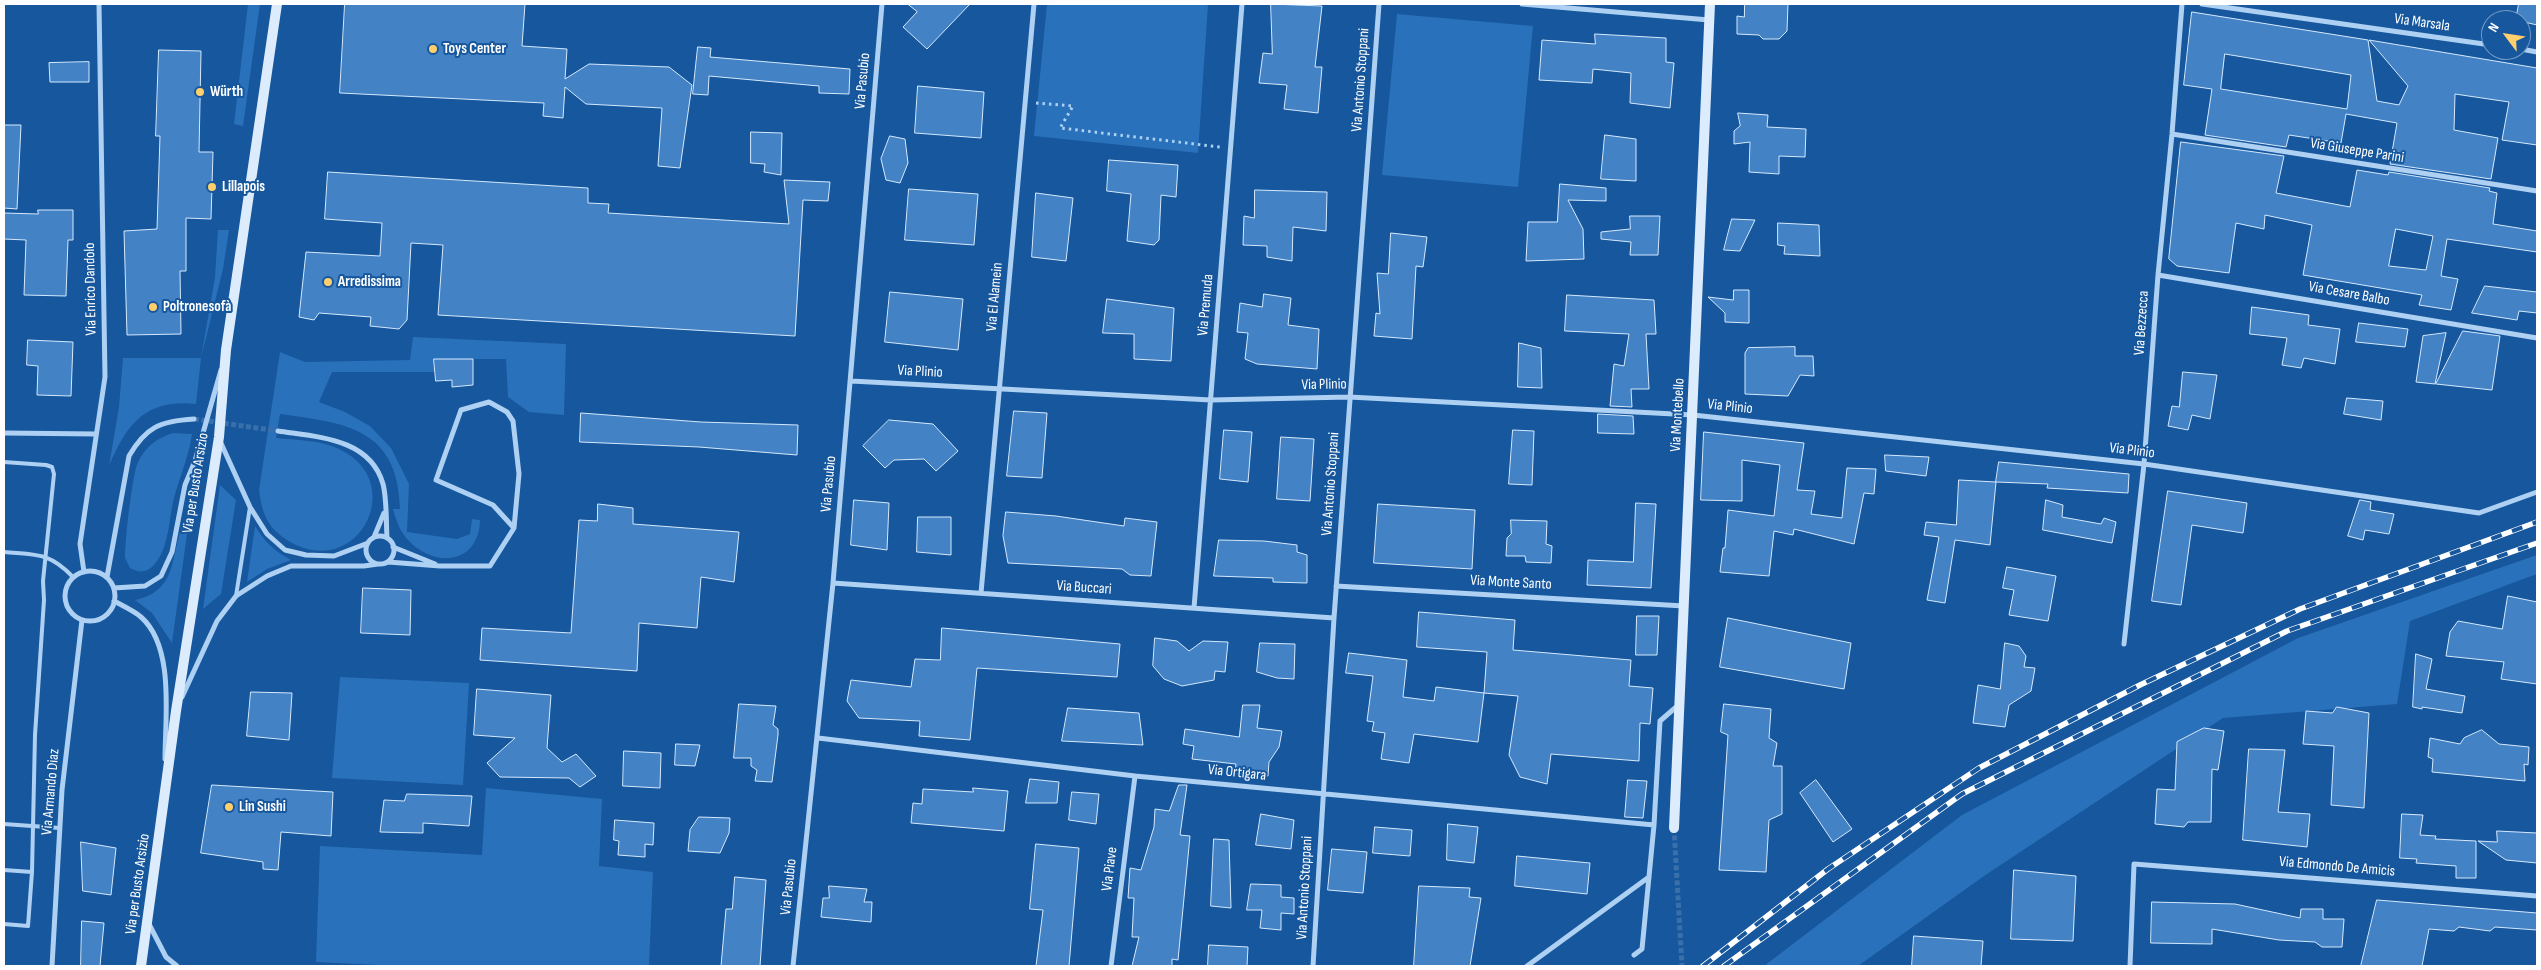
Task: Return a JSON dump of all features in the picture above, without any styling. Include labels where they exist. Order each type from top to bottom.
[{"type":"main road","name":"Via per Busto Arsizio","points":[[141,966],[176,711],[219,437],[226,350],[277,4]]},
{"type":"main road","name":"Via Montebello","points":[[1674,828],[1710,4]]},
{"type":"street","name":"Via Enrico Dandolo","points":[[84,572],[80,544],[105,377],[99,4]]},
{"type":"street","name":"Via Pasubio","points":[[793,966],[833,583],[882,4]]},
{"type":"street","name":"Via El Alamein","points":[[981,593],[1034,4]]},
{"type":"street","name":"Via Premuda","points":[[1194,608],[1242,4]]},
{"type":"street","name":"Via Antonio Stoppani","points":[[1313,966],[1336,586],[1379,4]]},
{"type":"street","points":[[1522,4],[1709,20]]},
{"type":"street","name":"Via Bezzecca","points":[[2124,644],[2144,464],[2158,275],[2172,134],[2182,4]]},
{"type":"street","name":"Via Marsala","points":[[2202,4],[2481,44]]},
{"type":"street","name":"Via Giuseppe Parini","points":[[2172,134],[2537,191]]},
{"type":"street","name":"Via Cesare Balbo","points":[[2158,275],[2537,338]]},
{"type":"street","points":[[114,588],[145,586],[161,576],[172,552],[185,485],[195,461],[226,350]]},
{"type":"street","name":"Via Plinio","points":[[851,381],[1211,400],[1349,397],[1693,415],[2144,464],[2479,513],[2537,492]]},
{"type":"street","points":[[176,711],[217,621],[236,596],[268,576],[291,566],[364,566],[388,562],[440,566],[490,566],[514,528],[519,474],[513,421],[507,412],[488,402],[461,410],[436,480],[493,505],[514,528]]},
{"type":"street","points":[[106,577],[129,456],[138,440],[152,428],[172,420],[194,419]]},
{"type":"street","points":[[278,431],[339,441],[357,448],[372,462],[384,485],[387,538],[393,547],[393,554],[388,562]]},
{"type":"street","points":[[4,433],[96,434]]},
{"type":"street","points":[[219,437],[250,507],[267,534],[285,550],[306,555],[334,556],[368,543],[374,537],[385,510]]},
{"type":"street","points":[[374,537],[387,538]]},
{"type":"street","points":[[368,543],[368,556],[378,564]]},
{"type":"street","points":[[393,547],[440,566]]},
{"type":"street","points":[[84,572],[100,573],[106,577],[114,588],[114,602],[111,609],[98,620],[82,620],[68,609],[65,601],[68,584],[74,577],[84,572]]},
{"type":"street","name":"Via Buccari","points":[[833,583],[1334,618]]},
{"type":"street","name":"Via Monte Santo","points":[[1336,586],[1685,606]]},
{"type":"street","points":[[114,602],[142,618],[158,641],[165,668],[165,797]]},
{"type":"street","name":"Via Armando Diaz","points":[[52,966],[62,790],[82,620]]},
{"type":"street","points":[[1634,955],[1642,949],[1650,877],[1660,722],[1675,708]]},
{"type":"street","name":"Via Ortigara","points":[[818,738],[1135,776],[1654,825]]},
{"type":"street","name":"Via Piave","points":[[1110,966],[1135,776]]},
{"type":"street","name":"Via Edmondo De Amicis","points":[[2130,966],[2134,864],[2537,896]]},
{"type":"street","points":[[1527,966],[1650,877]]},
{"type":"street","points":[[148,920],[155,938],[166,956],[177,966]]},
{"type":"lane","points":[[4,462],[46,465],[53,469],[36,726],[32,872],[28,926],[4,924]]},
{"type":"lane","points":[[236,596],[250,507]]},
{"type":"lane","points":[[4,552],[46,556],[74,577]]},
{"type":"lane","points":[[4,824],[60,828]]},
{"type":"lane","points":[[4,870],[32,872]]},
{"type":"path","points":[[1025,102],[1073,106],[1060,128],[1231,148]]},
{"type":"shaded area","points":[[248,4],[260,4],[243,126],[234,124]]},
{"type":"shaded area","points":[[1047,4],[1208,4],[1198,153],[1034,136]]},
{"type":"shaded area","points":[[1397,14],[1533,26],[1518,187],[1382,175]]},
{"type":"shaded area","points":[[218,230],[229,230],[223,269],[201,358],[215,277]]},
{"type":"shaded area","points":[[413,337],[566,344],[564,415],[529,412],[508,397],[506,359],[434,359],[435,372],[332,372],[319,402],[345,412],[370,426],[391,448],[409,484],[407,532],[457,539],[470,534],[472,519],[480,520],[478,535],[472,546],[464,553],[454,557],[442,558],[430,555],[419,549],[405,537],[397,522],[393,509],[400,509],[397,482],[390,461],[379,446],[364,434],[346,427],[326,421],[280,414],[276,438],[316,442],[339,449],[360,464],[371,483],[372,504],[366,523],[353,539],[335,549],[312,550],[287,540],[270,525],[262,506],[259,490],[280,352],[305,362],[410,360]]},
{"type":"shaded area","points":[[123,358],[201,358],[196,404],[163,406],[151,410],[140,417],[123,438],[109,466],[119,407]]},
{"type":"shaded area","points":[[173,433],[192,434],[187,458],[174,498],[166,542],[159,558],[151,568],[145,571],[136,571],[130,568],[125,558],[133,480],[138,462],[148,447],[162,437]]},
{"type":"shaded area","points":[[220,485],[236,500],[221,594],[203,609]]},
{"type":"shaded area","points":[[190,512],[172,643],[152,613],[135,600],[151,595],[168,576],[183,524]]},
{"type":"shaded area","points":[[255,526],[270,546],[291,560],[267,569],[247,582]]},
{"type":"shaded area","points":[[2537,555],[2537,574],[2410,621],[2397,704],[2223,718],[1984,876],[1858,966],[1764,966],[1962,815],[2298,638]]},
{"type":"shaded area","points":[[340,677],[469,683],[463,785],[332,778]]},
{"type":"shaded area","points":[[486,788],[602,799],[599,866],[653,872],[649,966],[399,966],[316,962],[320,846],[482,855]]},
{"type":"building","name":"Toys Center","points":[[345,4],[525,4],[522,46],[567,49],[565,79],[589,64],[669,67],[692,85],[680,168],[658,166],[662,108],[586,104],[565,87],[563,118],[543,116],[544,103],[340,93]]},
{"type":"building","points":[[908,4],[970,4],[927,49],[903,27],[917,12]]},
{"type":"building","points":[[1271,4],[1322,6],[1315,67],[1322,67],[1318,113],[1284,109],[1287,85],[1259,83],[1263,53],[1272,54]]},
{"type":"building","points":[[1745,4],[1788,4],[1787,31],[1779,39],[1763,39],[1759,35],[1737,34],[1737,16],[1744,17]]},
{"type":"building","points":[[2519,4],[2537,4],[2537,25],[2531,24],[2531,10],[2518,10]]},
{"type":"building","points":[[2192,12],[2368,40],[2377,101],[2399,105],[2408,86],[2369,40],[2537,68],[2537,145],[2502,140],[2509,102],[2455,94],[2454,130],[2498,138],[2491,179],[2390,164],[2397,123],[2346,114],[2341,143],[2289,135],[2286,147],[2205,135],[2212,89],[2184,85]],"holes":[[[2225,54],[2351,75],[2347,109],[2221,89]]]},
{"type":"building","points":[[1595,34],[1666,38],[1666,62],[1674,63],[1670,108],[1630,103],[1631,73],[1593,69],[1592,83],[1539,80],[1542,40],[1595,44]]},
{"type":"building","points":[[698,47],[711,48],[710,57],[850,69],[849,94],[819,93],[819,86],[709,76],[708,95],[693,94]]},
{"type":"building","points":[[159,50],[201,51],[199,152],[213,152],[211,219],[186,218],[186,271],[180,271],[181,334],[127,335],[124,231],[157,229],[160,136],[156,136]]},
{"type":"building","points":[[89,62],[89,82],[50,82],[49,63]]},
{"type":"building","points":[[918,86],[984,92],[981,138],[915,133]]},
{"type":"building","points":[[1738,113],[1768,115],[1767,127],[1806,129],[1805,157],[1779,156],[1779,174],[1749,172],[1750,142],[1734,144],[1734,131],[1740,126]]},
{"type":"building","points":[[4,125],[21,125],[17,209],[4,208]]},
{"type":"building","points":[[751,132],[782,133],[781,175],[764,172],[765,164],[751,163]]},
{"type":"building","points":[[1605,135],[1636,139],[1636,181],[1601,179]]},
{"type":"building","points":[[890,136],[905,139],[908,163],[900,183],[886,180],[881,159]]},
{"type":"building","points":[[2181,142],[2284,156],[2276,193],[2350,207],[2357,170],[2388,175],[2389,172],[2490,188],[2489,191],[2497,193],[2493,224],[2537,231],[2537,252],[2447,239],[2441,276],[2458,279],[2451,310],[2419,305],[2422,295],[2303,275],[2312,225],[2265,215],[2264,229],[2236,223],[2229,273],[2177,266],[2169,259]],"holes":[[[2396,229],[2433,236],[2426,270],[2389,266]]]},
{"type":"building","points":[[1109,160],[1178,165],[1176,197],[1161,195],[1159,240],[1154,245],[1127,241],[1131,194],[1107,191]]},
{"type":"building","points":[[328,172],[588,188],[588,203],[609,204],[608,213],[789,224],[784,180],[830,182],[828,201],[803,200],[795,336],[438,315],[443,245],[411,243],[407,320],[399,329],[370,326],[371,317],[319,313],[314,320],[299,317],[306,252],[380,256],[382,223],[325,219]]},
{"type":"building","points":[[1560,184],[1606,188],[1606,201],[1568,200],[1583,229],[1584,259],[1526,261],[1528,222],[1557,222]]},
{"type":"building","points":[[909,189],[978,194],[974,245],[905,240]]},
{"type":"building","points":[[1255,190],[1327,192],[1326,231],[1293,227],[1292,261],[1267,257],[1267,246],[1243,245],[1244,216],[1254,218]]},
{"type":"building","points":[[1036,193],[1073,198],[1066,261],[1032,257]]},
{"type":"building","points":[[38,210],[73,210],[73,240],[68,240],[66,296],[24,295],[26,240],[4,239],[4,213],[38,214]]},
{"type":"building","points":[[1630,216],[1660,216],[1658,255],[1630,255],[1631,242],[1601,239],[1601,232],[1630,229]]},
{"type":"building","points":[[1732,219],[1755,220],[1740,251],[1724,250]]},
{"type":"building","points":[[1778,223],[1819,225],[1820,256],[1784,254],[1785,246],[1778,245]]},
{"type":"building","points":[[1391,233],[1427,237],[1423,267],[1416,266],[1412,339],[1374,336],[1376,313],[1380,314],[1377,273],[1388,274]]},
{"type":"building","points":[[2485,286],[2537,292],[2537,313],[2519,311],[2517,320],[2472,313]]},
{"type":"building","points":[[1734,290],[1749,290],[1749,323],[1725,322],[1725,313],[1708,297],[1733,300]]},
{"type":"building","points":[[890,292],[963,299],[958,350],[885,342]]},
{"type":"building","points":[[1264,294],[1291,298],[1288,325],[1319,329],[1317,369],[1257,364],[1245,359],[1248,333],[1237,332],[1240,303],[1262,307]]},
{"type":"building","points":[[1567,295],[1654,300],[1656,334],[1646,334],[1649,389],[1631,389],[1632,407],[1610,406],[1614,364],[1624,366],[1629,334],[1565,331]]},
{"type":"building","points":[[1107,299],[1174,308],[1171,361],[1134,359],[1134,334],[1103,333]]},
{"type":"building","points":[[2252,307],[2309,315],[2308,325],[2340,329],[2335,364],[2304,358],[2301,368],[2282,365],[2287,338],[2250,334]]},
{"type":"building","points":[[2359,323],[2408,329],[2405,347],[2356,342]]},
{"type":"building","points":[[2463,331],[2500,336],[2492,390],[2436,384]]},
{"type":"building","points":[[2446,333],[2435,384],[2416,382],[2423,336]]},
{"type":"building","points":[[28,340],[73,342],[71,396],[37,395],[38,366],[27,365]]},
{"type":"building","points":[[1519,343],[1541,348],[1542,388],[1518,387]]},
{"type":"building","points":[[1795,347],[1795,356],[1813,356],[1814,376],[1800,375],[1788,396],[1745,394],[1745,353],[1748,348]]},
{"type":"building","points":[[434,359],[473,359],[473,385],[452,387],[452,380],[436,381]]},
{"type":"building","points":[[2183,372],[2217,375],[2210,419],[2192,415],[2188,430],[2168,426],[2172,406],[2179,407]]},
{"type":"building","points":[[2347,398],[2383,401],[2381,420],[2344,414]]},
{"type":"building","points":[[1014,411],[1047,413],[1042,478],[1007,476]]},
{"type":"building","points":[[581,413],[701,422],[798,425],[797,455],[699,447],[580,442]]},
{"type":"building","points":[[1598,414],[1633,416],[1634,434],[1598,433]]},
{"type":"building","points":[[889,420],[933,424],[958,451],[936,471],[924,459],[894,460],[885,468],[863,446]]},
{"type":"building","points":[[1224,430],[1252,432],[1248,482],[1220,479]]},
{"type":"building","points":[[1513,430],[1534,431],[1532,485],[1509,484]]},
{"type":"building","points":[[1704,432],[1804,443],[1797,490],[1815,491],[1811,514],[1842,518],[1847,468],[1876,469],[1874,494],[1864,493],[1854,544],[1794,529],[1793,535],[1774,531],[1769,576],[1720,572],[1723,548],[1725,548],[1728,510],[1774,516],[1780,465],[1742,460],[1742,501],[1701,500]]},
{"type":"building","points":[[1281,437],[1314,439],[1310,501],[1277,499]]},
{"type":"building","points":[[1885,455],[1929,457],[1926,476],[1886,471]]},
{"type":"building","points":[[1999,462],[2129,474],[2128,493],[2047,488],[2048,484],[1996,482]]},
{"type":"building","points":[[1959,480],[1996,482],[1990,545],[1955,540],[1945,603],[1927,600],[1939,537],[1924,535],[1926,522],[1956,525]]},
{"type":"building","points":[[2168,491],[2247,503],[2243,533],[2192,525],[2181,605],[2152,601]]},
{"type":"building","points":[[854,500],[889,503],[887,550],[851,545]]},
{"type":"building","points":[[2046,500],[2063,505],[2062,517],[2101,524],[2104,518],[2116,522],[2112,543],[2043,530]]},
{"type":"building","points":[[2360,500],[2371,502],[2370,510],[2394,514],[2389,534],[2365,530],[2363,540],[2348,536]]},
{"type":"building","points":[[1636,503],[1656,504],[1651,588],[1587,585],[1588,560],[1633,562]]},
{"type":"building","points":[[598,504],[633,508],[633,524],[739,532],[734,582],[701,577],[697,628],[639,623],[637,671],[480,660],[482,628],[571,633],[579,520],[597,521]]},
{"type":"building","points":[[1378,504],[1475,510],[1472,569],[1374,563]]},
{"type":"building","points":[[1006,512],[1056,516],[1124,526],[1125,518],[1157,522],[1151,576],[1130,575],[1122,569],[1008,563],[1003,536]]},
{"type":"building","points":[[918,517],[951,517],[951,555],[917,552]]},
{"type":"building","points":[[1511,520],[1547,521],[1546,544],[1552,546],[1551,563],[1526,562],[1525,556],[1506,556],[1507,538],[1511,534]]},
{"type":"building","points":[[1219,540],[1264,541],[1297,545],[1297,552],[1307,555],[1307,583],[1273,582],[1273,578],[1214,576]]},
{"type":"building","points":[[2007,567],[2056,576],[2048,621],[2009,615],[2014,590],[2003,588]]},
{"type":"building","points":[[363,588],[411,590],[410,635],[361,633]]},
{"type":"building","points":[[2508,596],[2537,602],[2537,684],[2501,679],[2504,662],[2446,656],[2450,632],[2458,621],[2502,629]]},
{"type":"building","points":[[1419,612],[1515,620],[1513,650],[1631,660],[1629,686],[1653,688],[1650,724],[1640,723],[1639,761],[1551,754],[1547,784],[1520,777],[1509,755],[1518,696],[1484,693],[1487,652],[1417,647]]},
{"type":"building","points":[[1637,616],[1659,616],[1657,655],[1636,655]]},
{"type":"building","points":[[1728,618],[1851,643],[1844,689],[1720,667]]},
{"type":"building","points":[[942,628],[1120,644],[1117,677],[977,668],[970,740],[919,736],[920,721],[859,718],[847,701],[851,680],[911,687],[915,659],[940,660]]},
{"type":"building","points":[[1155,638],[1177,641],[1189,651],[1203,641],[1228,642],[1225,672],[1215,671],[1214,680],[1182,686],[1164,679],[1153,666]]},
{"type":"building","points":[[1260,643],[1295,644],[1294,679],[1277,678],[1257,672]]},
{"type":"building","points":[[2005,643],[2019,646],[2026,656],[2024,667],[2035,668],[2031,691],[2009,705],[2005,727],[1973,723],[1978,685],[2000,689]]},
{"type":"building","points":[[1349,653],[1407,660],[1403,697],[1434,701],[1436,687],[1484,693],[1478,742],[1414,734],[1409,763],[1381,759],[1385,733],[1372,731],[1374,722],[1367,721],[1373,676],[1346,673]]},
{"type":"building","points":[[2416,654],[2432,659],[2426,689],[2465,696],[2462,713],[2413,707]]},
{"type":"building","points":[[477,689],[551,695],[547,748],[562,762],[576,754],[596,776],[580,787],[569,778],[500,777],[487,763],[515,738],[474,735]]},
{"type":"building","points":[[251,692],[292,693],[289,740],[247,736]]},
{"type":"building","points":[[739,704],[776,706],[773,725],[778,729],[778,735],[772,782],[755,781],[757,770],[751,766],[751,758],[734,758]]},
{"type":"building","points":[[1724,704],[1771,709],[1769,738],[1777,743],[1773,766],[1782,766],[1782,814],[1769,820],[1766,872],[1719,870],[1728,735],[1721,732]]},
{"type":"building","points":[[1243,705],[1260,705],[1257,728],[1282,731],[1279,747],[1269,762],[1268,776],[1235,771],[1236,764],[1192,759],[1194,746],[1183,744],[1185,729],[1239,737]]},
{"type":"building","points":[[2337,707],[2369,713],[2364,808],[2331,805],[2334,746],[2303,744],[2306,711],[2332,713]]},
{"type":"building","points":[[1068,708],[1139,713],[1143,745],[1062,741]]},
{"type":"building","points":[[2204,728],[2224,731],[2218,770],[2212,769],[2211,822],[2188,822],[2184,827],[2155,824],[2157,789],[2175,790],[2177,742]]},
{"type":"building","points":[[2482,730],[2499,744],[2529,747],[2528,765],[2524,764],[2525,781],[2432,772],[2433,759],[2428,757],[2430,738],[2460,744],[2464,738]]},
{"type":"building","points":[[676,744],[700,745],[695,766],[675,765]]},
{"type":"building","points":[[2249,749],[2285,750],[2278,812],[2310,814],[2307,847],[2243,840]]},
{"type":"building","points":[[624,751],[661,753],[660,788],[623,786]]},
{"type":"building","points":[[1030,779],[1059,782],[1057,803],[1026,803]]},
{"type":"building","points":[[1628,780],[1647,781],[1643,818],[1625,817]]},
{"type":"building","points":[[1816,780],[1852,829],[1833,842],[1800,793]]},
{"type":"building","points":[[212,785],[333,792],[331,836],[281,832],[278,870],[263,869],[263,862],[201,853]]},
{"type":"building","points":[[1179,785],[1187,785],[1180,835],[1190,836],[1178,960],[1172,959],[1172,966],[1132,966],[1139,937],[1132,937],[1134,898],[1128,898],[1130,868],[1141,870],[1154,827],[1155,809],[1169,811]]},
{"type":"building","points":[[973,788],[1008,791],[1004,831],[911,823],[913,803],[922,804],[923,789],[973,792]]},
{"type":"building","points":[[1072,792],[1099,794],[1096,824],[1069,820]]},
{"type":"building","points":[[407,794],[472,796],[469,826],[423,823],[423,833],[380,832],[384,800],[404,801]]},
{"type":"building","points":[[1261,814],[1294,820],[1291,849],[1256,845]]},
{"type":"building","points":[[2402,814],[2423,815],[2420,835],[2436,836],[2435,839],[2476,841],[2476,878],[2456,878],[2456,866],[2416,863],[2417,859],[2400,858]]},
{"type":"building","points":[[699,817],[730,818],[729,833],[720,853],[688,851],[690,830]]},
{"type":"building","points":[[615,820],[654,823],[653,845],[645,844],[645,857],[618,855],[619,841],[614,840]]},
{"type":"building","points":[[1448,824],[1478,827],[1474,863],[1447,860]]},
{"type":"building","points":[[1375,827],[1412,830],[1410,856],[1373,853]]},
{"type":"building","points":[[2497,831],[2537,833],[2537,863],[2506,860],[2478,841],[2497,842]]},
{"type":"building","points":[[1214,839],[1229,840],[1231,908],[1211,906]]},
{"type":"building","points":[[81,842],[116,848],[111,895],[83,891]]},
{"type":"building","points":[[1036,844],[1079,848],[1069,966],[1036,966],[1043,910],[1030,909]]},
{"type":"building","points":[[1332,849],[1367,852],[1363,893],[1328,890]]},
{"type":"building","points":[[1517,856],[1590,863],[1587,894],[1515,886]]},
{"type":"building","points":[[2014,870],[2076,876],[2073,941],[2011,939]]},
{"type":"building","points":[[735,877],[766,880],[760,966],[721,966],[726,909],[732,909]]},
{"type":"building","points":[[1251,884],[1281,885],[1281,897],[1294,898],[1294,914],[1281,913],[1281,930],[1260,928],[1262,910],[1247,910]]},
{"type":"building","points":[[829,886],[867,889],[864,902],[872,902],[871,922],[821,917],[823,898],[829,898]]},
{"type":"building","points":[[1419,886],[1470,888],[1469,897],[1481,898],[1470,966],[1414,966]]},
{"type":"building","points":[[2377,900],[2537,913],[2537,930],[2495,927],[2490,931],[2459,927],[2454,931],[2429,929],[2422,966],[2361,966]]},
{"type":"building","points":[[2152,902],[2235,904],[2300,918],[2301,909],[2323,909],[2323,919],[2344,919],[2342,947],[2322,947],[2315,942],[2279,940],[2212,929],[2212,944],[2151,943]]},
{"type":"building","points":[[82,921],[104,923],[100,966],[81,966]]},
{"type":"building","points":[[1914,936],[1983,941],[1981,966],[1912,966]]},
{"type":"building","points":[[1209,945],[1248,947],[1247,966],[1208,966]]},
{"type":"tunnel","points":[[194,419],[278,431]]},
{"type":"tunnel","points":[[1674,828],[1682,966]]},
{"type":"railway","points":[[1703,966],[1828,869],[1979,768],[2140,685],[2300,609],[2537,522]]},
{"type":"railway","points":[[1724,966],[1962,794],[2287,631],[2537,543]]},
{"type":"place","name":"Toys Center","points":[[433,49]]},
{"type":"place","name":"Würth","points":[[200,92]]},
{"type":"place","name":"Lillapois","points":[[212,187]]},
{"type":"place","name":"Arredissima","points":[[328,282]]},
{"type":"place","name":"Poltronesofà","points":[[153,307]]},
{"type":"place","name":"Lin Sushi","points":[[229,807]]}]
